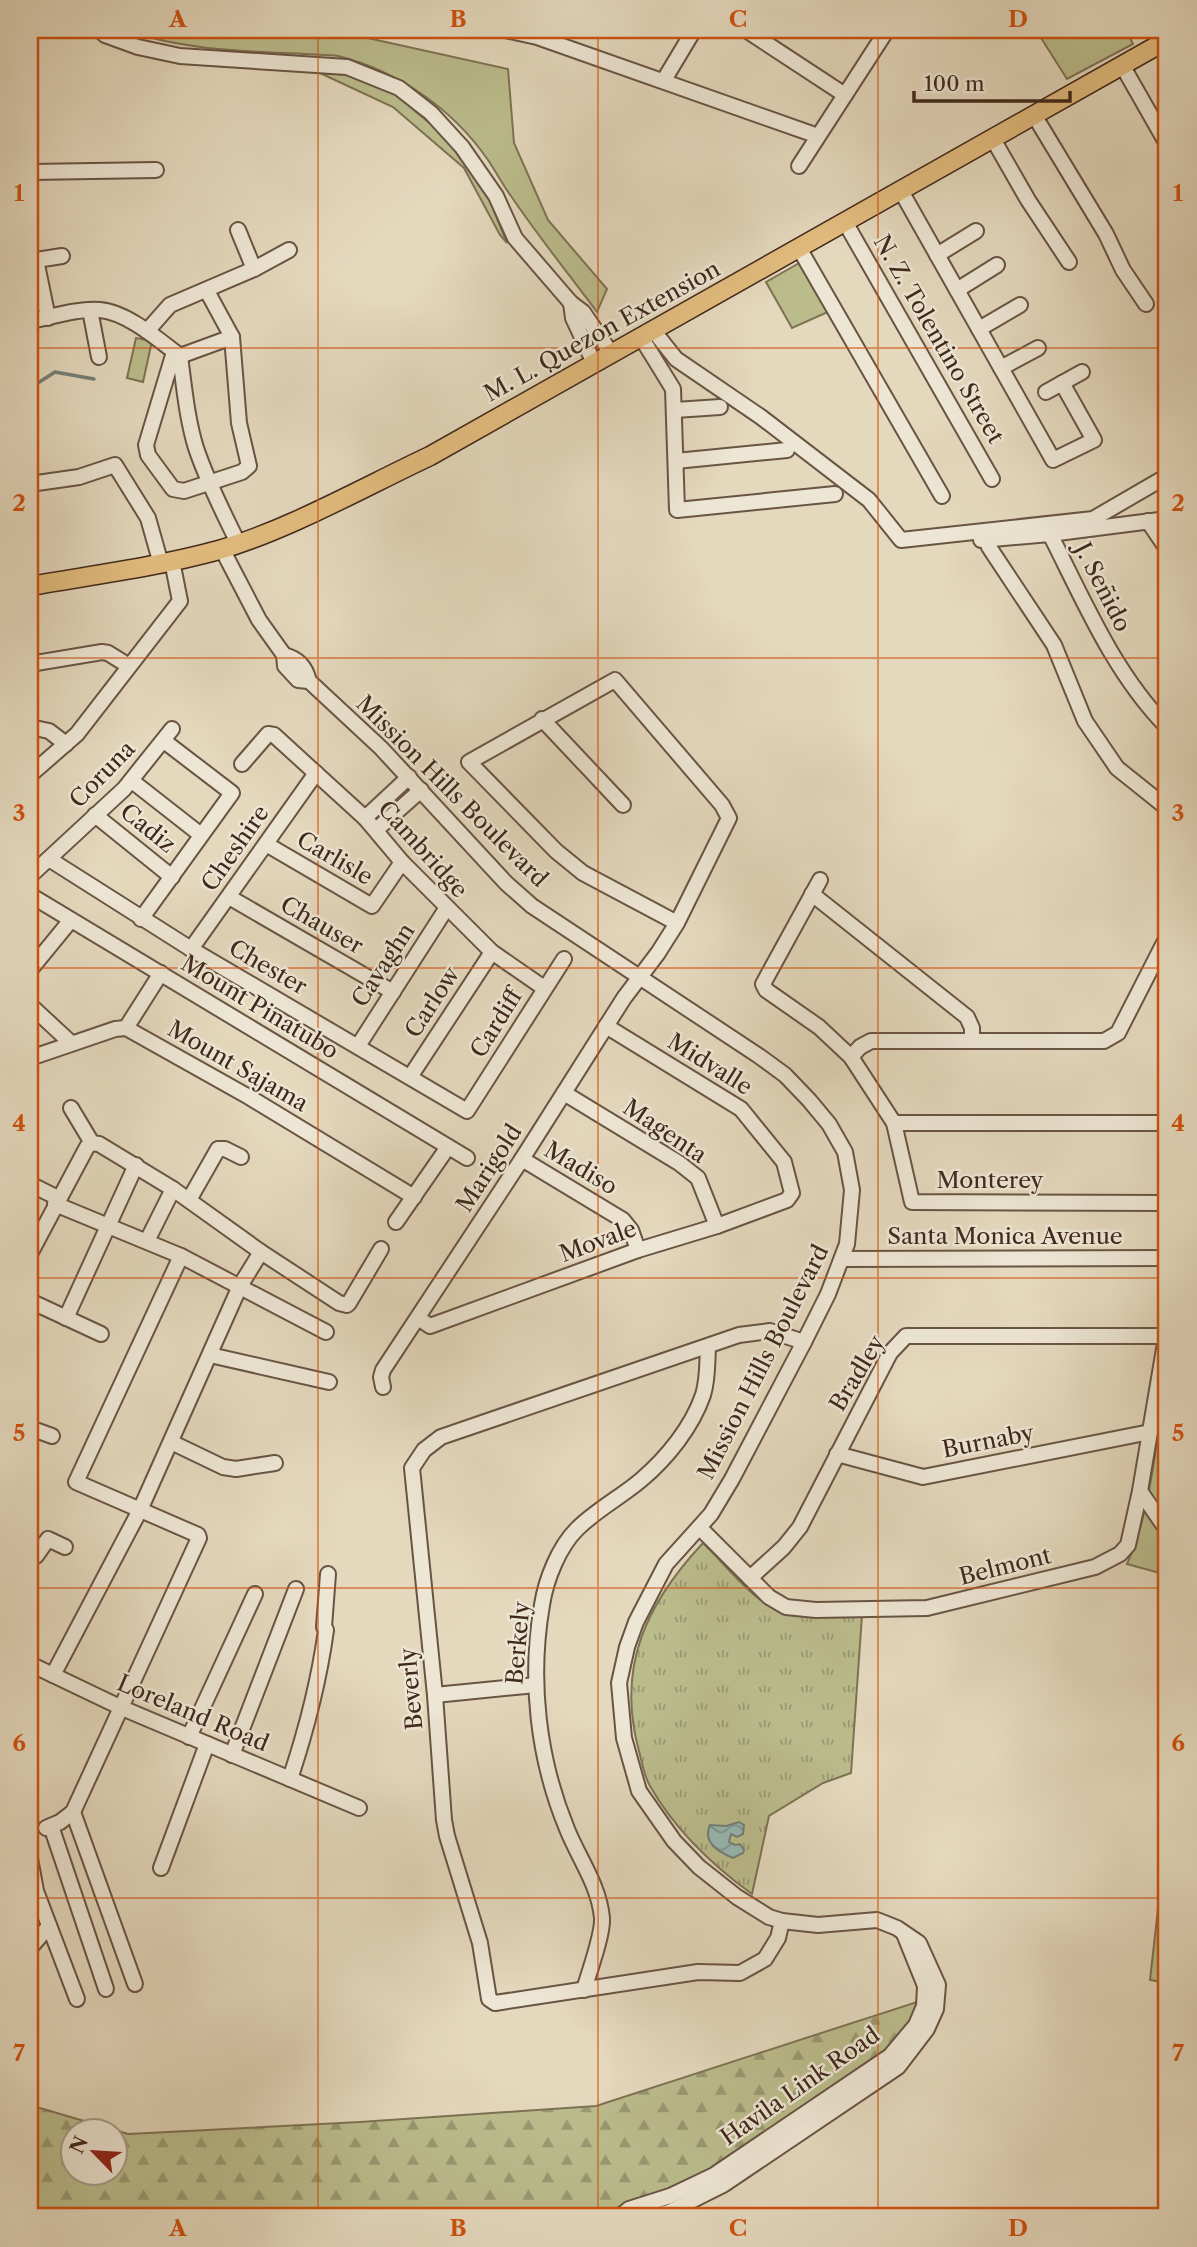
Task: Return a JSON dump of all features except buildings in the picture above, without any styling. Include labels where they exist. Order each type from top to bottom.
[{"type":"main road","name":"M. L. Quezon Extension","points":[[30,586],[167,562],[230,546],[327,505],[430,456],[1167,40]]},
{"type":"street","points":[[100,30],[105,35],[138,47],[180,56],[347,67],[399,88],[431,113],[462,147],[496,196],[515,238],[571,303],[583,312],[611,353]]},
{"type":"street","points":[[505,30],[537,37],[818,135]]},
{"type":"street","points":[[664,80],[694,30]]},
{"type":"street","points":[[746,30],[845,95]]},
{"type":"street","points":[[799,166],[845,95],[881,32]]},
{"type":"street","points":[[1122,65],[1167,144]]},
{"type":"street","points":[[1034,115],[1106,234],[1123,270],[1146,304]]},
{"type":"street","points":[[993,139],[1028,200],[1069,262]]},
{"type":"street","points":[[30,172],[156,170]]},
{"type":"street","points":[[901,191],[1053,460],[1094,440],[1062,383]]},
{"type":"street","name":"N. Z. Tolentino Street","points":[[845,222],[992,479]]},
{"type":"street","points":[[238,230],[254,270]]},
{"type":"street","points":[[937,255],[976,231]]},
{"type":"street","points":[[799,248],[942,496]]},
{"type":"street","points":[[147,331],[170,305],[254,270],[289,250]]},
{"type":"street","points":[[48,318],[33,261],[62,256]]},
{"type":"street","points":[[957,290],[997,265]]},
{"type":"street","points":[[177,354],[147,436],[146,450],[173,489],[184,491],[242,472],[249,466],[239,423],[232,337],[207,291]]},
{"type":"street","points":[[571,303],[573,318],[594,363]]},
{"type":"street","points":[[979,328],[1020,305]]},
{"type":"street","points":[[90,310],[99,357]]},
{"type":"street","points":[[30,321],[90,310],[106,311],[147,331],[177,354]]},
{"type":"street","points":[[647,333],[673,389],[677,510],[835,494]]},
{"type":"street","points":[[647,333],[676,359],[761,417],[869,500],[901,540],[1093,519],[1167,476]]},
{"type":"street","points":[[177,354],[232,337]]},
{"type":"street","points":[[1001,368],[1038,348]]},
{"type":"street","name":"Mission Hills Boulevard","points":[[177,354],[195,445],[230,546],[259,620],[284,655],[295,658],[306,670],[309,681],[409,777],[506,883],[532,905],[785,1075],[829,1125],[845,1152],[852,1190],[850,1224],[842,1259],[804,1342],[732,1479],[700,1528],[666,1564],[636,1622],[619,1683],[624,1738],[639,1791],[674,1841],[699,1867],[737,1897],[769,1917],[782,1921]]},
{"type":"street","points":[[1046,392],[1082,372]]},
{"type":"street","points":[[675,410],[720,407]]},
{"type":"street","points":[[676,461],[787,450]]},
{"type":"street","points":[[30,484],[79,477],[115,465],[148,518],[180,601],[77,734],[30,775]]},
{"type":"street","points":[[936,536],[948,541],[988,540],[1167,519]]},
{"type":"street","points":[[1148,521],[1167,550]]},
{"type":"street","name":"J. Señido","points":[[1050,534],[1113,657],[1135,690],[1167,727]]},
{"type":"street","points":[[988,540],[989,547],[1054,645],[1085,721],[1117,768],[1167,808]]},
{"type":"street","points":[[30,664],[102,652],[129,666]]},
{"type":"street","name":"Marigold","points":[[383,1387],[383,1370],[606,1026],[677,923],[729,818],[722,805],[615,680],[542,719]]},
{"type":"street","points":[[623,805],[542,719],[470,762],[556,851],[583,873],[677,923]]},
{"type":"street","points":[[30,727],[49,731],[66,744]]},
{"type":"street","name":"Cambridge","points":[[242,764],[268,734],[274,735],[365,818],[446,909],[492,952],[544,988]]},
{"type":"street","name":"Coruna","points":[[30,876],[132,781],[168,735],[232,793],[201,835]]},
{"type":"street","name":"Cheshire","points":[[191,949],[316,773]]},
{"type":"street","points":[[365,818],[409,777]]},
{"type":"street","points":[[132,781],[201,835],[141,919]]},
{"type":"street","points":[[376,830],[421,790]]},
{"type":"street","name":"Cadiz","points":[[95,815],[172,877]]},
{"type":"street","name":"Carlisle","points":[[266,844],[372,906],[402,862]]},
{"type":"street","name":"Chester","points":[[48,859],[141,919],[467,1111]]},
{"type":"street","name":"Monterey","points":[[820,880],[763,984],[766,990],[820,1027],[851,1057],[894,1123],[912,1202],[1167,1203]]},
{"type":"street","points":[[812,894],[967,1017],[972,1028],[972,1041]]},
{"type":"street","name":"Mount Pinatubo","points":[[30,895],[467,1158]]},
{"type":"street","name":"Chauser","points":[[229,897],[393,992]]},
{"type":"street","name":"Cavaghn","points":[[358,1046],[446,909]]},
{"type":"street","points":[[30,970],[71,920]]},
{"type":"street","points":[[851,1057],[860,1047],[871,1041],[1104,1041],[1118,1033],[1167,937]]},
{"type":"street","name":"Carlow","points":[[410,1077],[492,952]]},
{"type":"street","name":"Cardiff","points":[[467,1111],[564,959]]},
{"type":"street","points":[[30,1058],[115,1029],[126,1028],[161,973]]},
{"type":"street","points":[[30,1005],[71,1043]]},
{"type":"street","name":"Midvalle","points":[[606,1026],[741,1109],[784,1163],[792,1193]]},
{"type":"street","name":"Mount Sajama","points":[[126,1028],[249,1097],[414,1197]]},
{"type":"street","name":"Magenta","points":[[564,1093],[679,1163],[698,1178],[717,1226]]},
{"type":"street","points":[[71,1108],[92,1143]]},
{"type":"street","points":[[894,1123],[1167,1123]]},
{"type":"street","points":[[31,1250],[87,1147],[92,1143],[99,1144],[136,1164],[339,1303],[347,1305],[381,1249]]},
{"type":"street","points":[[396,1222],[448,1147]]},
{"type":"street","points":[[188,1200],[218,1149],[225,1149],[241,1157]]},
{"type":"street","name":"Madiso","points":[[522,1159],[623,1220],[631,1230],[638,1250]]},
{"type":"street","points":[[66,1318],[136,1164]]},
{"type":"street","points":[[30,1184],[57,1201],[108,1226],[181,1256],[327,1332]]},
{"type":"street","points":[[146,1241],[173,1189]]},
{"type":"street","name":"Movale","points":[[418,1318],[430,1326],[638,1250],[717,1226],[787,1200],[792,1193]]},
{"type":"street","points":[[53,1675],[139,1510],[172,1442],[240,1286],[261,1252]]},
{"type":"street","points":[[106,1989],[49,1827],[74,1812],[199,1537],[76,1482],[181,1256]]},
{"type":"street","name":"Santa Monica Avenue","points":[[842,1259],[1167,1258]]},
{"type":"street","points":[[30,1301],[101,1334]]},
{"type":"street","name":"Beverly","points":[[782,1921],[778,1938],[765,1959],[740,1973],[698,1972],[495,2003],[489,1999],[480,1943],[444,1820],[435,1695],[412,1468],[424,1450],[441,1437],[739,1335],[770,1331],[804,1342]]},
{"type":"street","name":"Belmont","points":[[700,1528],[769,1597],[786,1606],[816,1610],[927,1608],[1095,1567],[1120,1554],[1128,1545],[1167,1333]]},
{"type":"street","name":"Bradley","points":[[750,1578],[784,1547],[800,1527],[890,1353],[906,1336],[1167,1333]]},
{"type":"street","name":"Berkely","points":[[584,1990],[602,1920],[594,1884],[567,1830],[541,1743],[536,1685],[542,1603],[559,1553],[577,1529],[649,1471],[691,1421],[703,1394],[708,1347]]},
{"type":"street","points":[[210,1355],[328,1382]]},
{"type":"street","points":[[30,1428],[52,1436]]},
{"type":"street","name":"Burnaby","points":[[837,1454],[923,1477],[1150,1432]]},
{"type":"street","points":[[172,1442],[223,1467],[236,1469],[275,1463]]},
{"type":"street","points":[[1140,1491],[1167,1530]]},
{"type":"street","points":[[30,1558],[36,1556],[47,1539],[65,1546]]},
{"type":"street","points":[[289,1779],[301,1746],[322,1659],[328,1574]]},
{"type":"street","points":[[232,1755],[296,1590]]},
{"type":"street","points":[[189,1737],[255,1594]]},
{"type":"street","name":"Loreland Road","points":[[30,1664],[122,1708],[359,1808]]},
{"type":"street","points":[[435,1695],[536,1685]]},
{"type":"street","points":[[161,1868],[207,1744]]},
{"type":"street","points":[[74,1812],[135,1984]]},
{"type":"street","points":[[30,1858],[33,1894],[49,1926],[78,2000]]},
{"type":"street","name":"Havila Link Road","points":[[647,2217],[669,2213],[723,2185],[898,2067],[927,2029],[936,2009],[938,1985],[919,1943],[897,1928],[877,1920],[818,1925],[782,1921]]},
{"type":"street","points":[[30,1948],[49,1926]]},
{"type":"street","name":"Havila Link Road","points":[[619,2217],[629,2209],[670,2196],[714,2175],[890,2056],[916,2025],[924,2006],[925,1986],[904,1934]]},
{"type":"green space","points":[[126,30],[285,30],[345,33],[508,69],[514,143],[548,220],[607,289],[597,312],[532,226],[474,142],[441,109],[403,82],[382,71],[338,56],[204,47],[151,38]]},
{"type":"green space","points":[[1036,30],[1130,30],[1127,32],[1133,44],[1067,79]]},
{"type":"green space","points":[[320,73],[351,75],[391,91],[450,140],[479,174],[507,243],[464,168],[393,107]]},
{"type":"green space","points":[[801,262],[830,311],[792,328],[766,282]]},
{"type":"green space","points":[[136,338],[152,341],[143,382],[127,378]]},
{"type":"green space","points":[[1167,1372],[1167,1575],[1127,1564],[1148,1495]]},
{"type":"green space","points":[[703,1543],[747,1588],[775,1609],[806,1616],[862,1615],[851,1773],[823,1783],[769,1816],[752,1894],[695,1846],[660,1802],[645,1773],[633,1720],[631,1692],[634,1664],[641,1638],[666,1589]]},
{"type":"green space","points":[[1167,1829],[1167,1983],[1150,1980]]},
{"type":"green space","points":[[920,2001],[912,2023],[885,2056],[688,2184],[614,2209],[604,2217],[30,2217],[30,2105],[74,2118],[60,2118],[60,2188],[130,2188],[130,2134],[596,2106]]},
{"type":"water","points":[[739,1822],[744,1825],[743,1834],[737,1837],[731,1834],[729,1842],[740,1844],[744,1850],[733,1858],[713,1846],[708,1831],[710,1825],[726,1826]]},
{"type":"waterway","points":[[30,388],[55,372],[94,379]]}]
